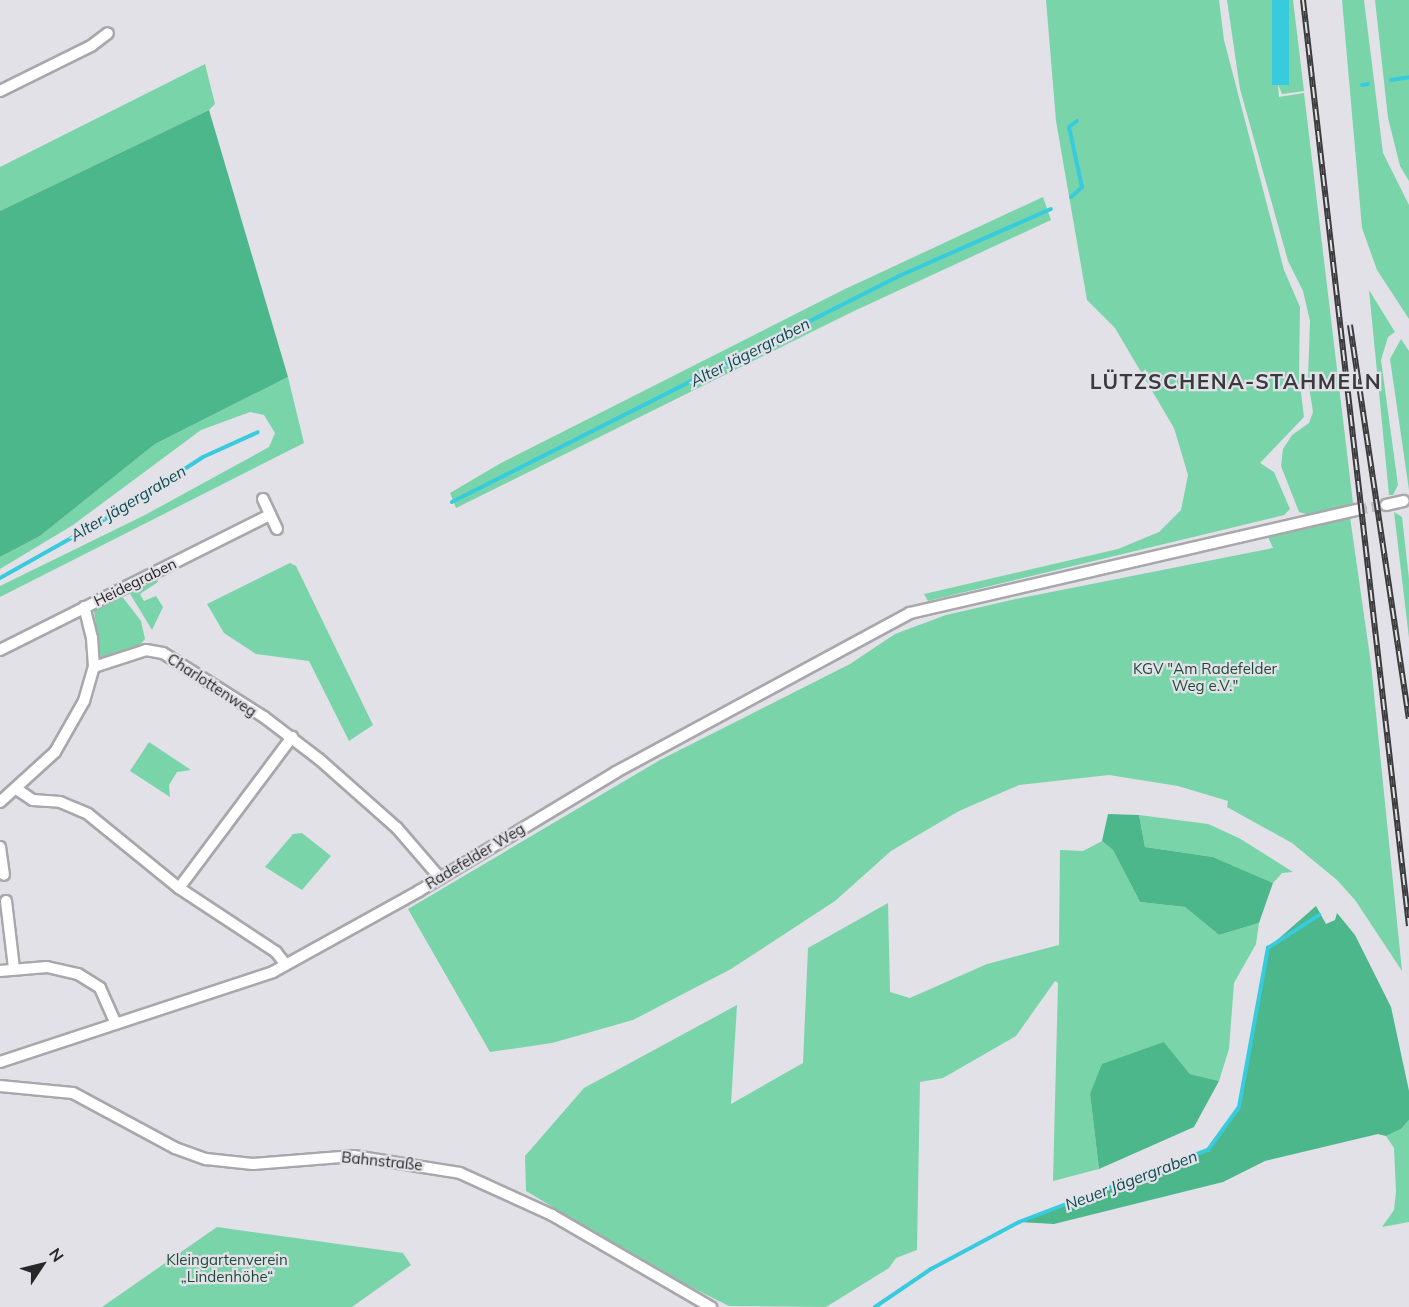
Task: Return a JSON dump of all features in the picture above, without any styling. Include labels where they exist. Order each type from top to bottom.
[{"type":"street","points":[[0,91],[91,46],[108,33]]},
{"type":"street","points":[[263,499],[277,529]]},
{"type":"street","points":[[1386,505],[1404,501]]},
{"type":"street","name":"Radefelder Weg","points":[[0,1062],[286,965],[440,878],[616,771],[910,613],[931,606],[1357,510]]},
{"type":"street","name":"Heidegraben","points":[[0,650],[270,515]]},
{"type":"street","points":[[0,802],[18,790],[65,738],[84,701],[94,667],[92,638],[84,607]]},
{"type":"street","name":"Charlottenweg","points":[[94,667],[153,649],[292,737],[398,828],[440,878]]},
{"type":"street","points":[[179,888],[292,737]]},
{"type":"street","points":[[18,790],[33,800],[60,802],[80,809],[179,888],[276,952],[286,965]]},
{"type":"street","points":[[0,847],[4,875]]},
{"type":"street","points":[[6,901],[14,968]]},
{"type":"street","points":[[0,971],[14,968],[47,967],[86,979],[105,995],[116,1024]]},
{"type":"street","name":"Bahnstraße","points":[[0,1086],[73,1093],[175,1148],[206,1159],[253,1164],[354,1156],[460,1173],[552,1215],[711,1307]]},
{"type":"green space","points":[[1046,0],[1219,0],[1224,40],[1284,270],[1300,307],[1299,377],[1304,417],[1260,463],[1274,472],[1290,509],[1284,515],[928,601],[924,594],[1118,549],[1159,532],[1181,510],[1188,475],[1174,428],[1115,328],[1087,300],[1056,121]]},
{"type":"green space","points":[[1227,0],[1293,0],[1304,91],[1282,94],[1278,84],[1279,97],[1304,93],[1353,503],[1314,516],[1299,512],[1281,466],[1283,449],[1292,435],[1309,423],[1313,412],[1308,380],[1310,321],[1303,291],[1288,261],[1240,89]]},
{"type":"green space","points":[[1342,0],[1364,0],[1383,153],[1409,205],[1409,319],[1377,270],[1362,228]]},
{"type":"green space","points":[[1375,0],[1409,0],[1409,181],[1400,166],[1388,118]]},
{"type":"green space","points":[[205,64],[215,104],[209,110],[0,211],[0,167]]},
{"type":"green space","points":[[209,110],[288,377],[155,444],[40,536],[0,557],[0,211]]},
{"type":"green space","points":[[1043,197],[1051,220],[852,312],[456,508],[450,493],[501,463],[845,289]]},
{"type":"green space","points":[[1369,290],[1395,332],[1388,337],[1381,360],[1398,485],[1393,495],[1389,495]]},
{"type":"green space","points":[[1401,339],[1409,351],[1409,490],[1390,359]]},
{"type":"green space","points":[[288,377],[304,443],[0,597],[0,586],[145,515],[269,447],[275,433],[264,415],[250,412],[201,430],[73,525],[0,569],[0,557],[40,536],[155,444]]},
{"type":"green space","points":[[1394,512],[1402,517],[1409,579],[1409,638]]},
{"type":"green space","name":"KGV \"Am Radefelder Weg e.V.\"","points":[[1350,517],[1371,664],[1402,971],[1355,900],[1337,880],[1292,843],[1227,807],[1228,801],[1178,786],[1109,775],[1019,785],[959,811],[891,851],[835,901],[731,969],[633,1020],[552,1043],[490,1052],[408,909],[660,760],[850,664],[895,634],[946,615],[1016,599],[1273,548],[1268,537]]},
{"type":"green space","points":[[290,563],[296,566],[373,725],[349,741],[309,661],[256,654],[224,633],[207,604]]},
{"type":"green space","points":[[156,577],[158,582],[140,594],[144,601],[156,596],[163,607],[152,630],[129,592]]},
{"type":"green space","points":[[121,595],[141,621],[145,639],[136,649],[101,660],[94,611]]},
{"type":"green space","points":[[149,742],[191,770],[177,772],[169,785],[170,797],[130,771]]},
{"type":"green space","points":[[1108,814],[1139,815],[1145,847],[1213,857],[1273,883],[1259,923],[1219,935],[1185,907],[1140,902],[1113,850],[1102,841]]},
{"type":"green space","points":[[1139,815],[1208,824],[1239,838],[1293,872],[1282,873],[1273,883],[1213,857],[1145,847]]},
{"type":"green space","points":[[302,833],[331,856],[302,890],[265,867],[293,834]]},
{"type":"green space","points":[[1102,841],[1113,850],[1140,902],[1185,907],[1219,935],[1259,923],[1256,944],[1234,983],[1229,1049],[1219,1081],[1190,1074],[1164,1042],[1090,1094],[1099,1169],[1053,1181],[1058,983],[1055,981],[1016,1036],[943,1078],[920,1082],[917,1250],[896,1258],[889,1268],[826,1307],[729,1306],[663,1273],[526,1191],[525,1156],[584,1088],[737,1005],[731,1104],[803,1063],[808,948],[888,903],[890,992],[910,998],[987,964],[1059,945],[1060,850],[1083,851]]},
{"type":"green space","points":[[1316,906],[1326,924],[1335,920],[1337,913],[1355,935],[1391,1007],[1409,1091],[1409,1120],[1401,1129],[1386,1136],[1378,1134],[1265,1161],[1223,1182],[1054,1224],[1019,1222],[1208,1150],[1239,1107],[1268,948]]},
{"type":"green space","points":[[1164,1042],[1190,1074],[1219,1081],[1194,1127],[1099,1169],[1090,1094],[1102,1064]]},
{"type":"green space","points":[[1409,1120],[1409,1222],[1382,1227],[1394,1210],[1396,1192],[1394,1148],[1386,1136],[1401,1129]]},
{"type":"green space","name":"Kleingartenverein „Lindenhöhe“","points":[[217,1227],[403,1253],[411,1265],[352,1307],[102,1307]]},
{"type":"water","points":[[1272,0],[1289,0],[1289,85],[1272,85]]},
{"type":"waterway","name":"Alter Jägergraben","points":[[1391,80],[1409,77]]},
{"type":"waterway","name":"Alter Jägergraben","points":[[1362,85],[1368,84]]},
{"type":"waterway","name":"Alter Jägergraben","points":[[1071,197],[1082,187],[1069,127],[1077,121]]},
{"type":"waterway","name":"Alter Jägergraben","points":[[452,502],[899,276],[1051,209]]},
{"type":"waterway","name":"Alter Jägergraben","points":[[0,578],[123,509],[203,457],[258,432]]},
{"type":"waterway","name":"Neuer Jägergraben","points":[[875,1307],[931,1269],[1019,1222],[1208,1150],[1239,1107],[1268,948],[1319,915]]},
{"type":"tunnel","points":[[1357,510],[1386,505]]},
{"type":"railway","points":[[1303,0],[1409,926]]},
{"type":"railway","points":[[1350,325],[1409,719]]},
{"type":"district","name":"LÜTZSCHENA-STAHMELN","points":[[1236,381]]}]
